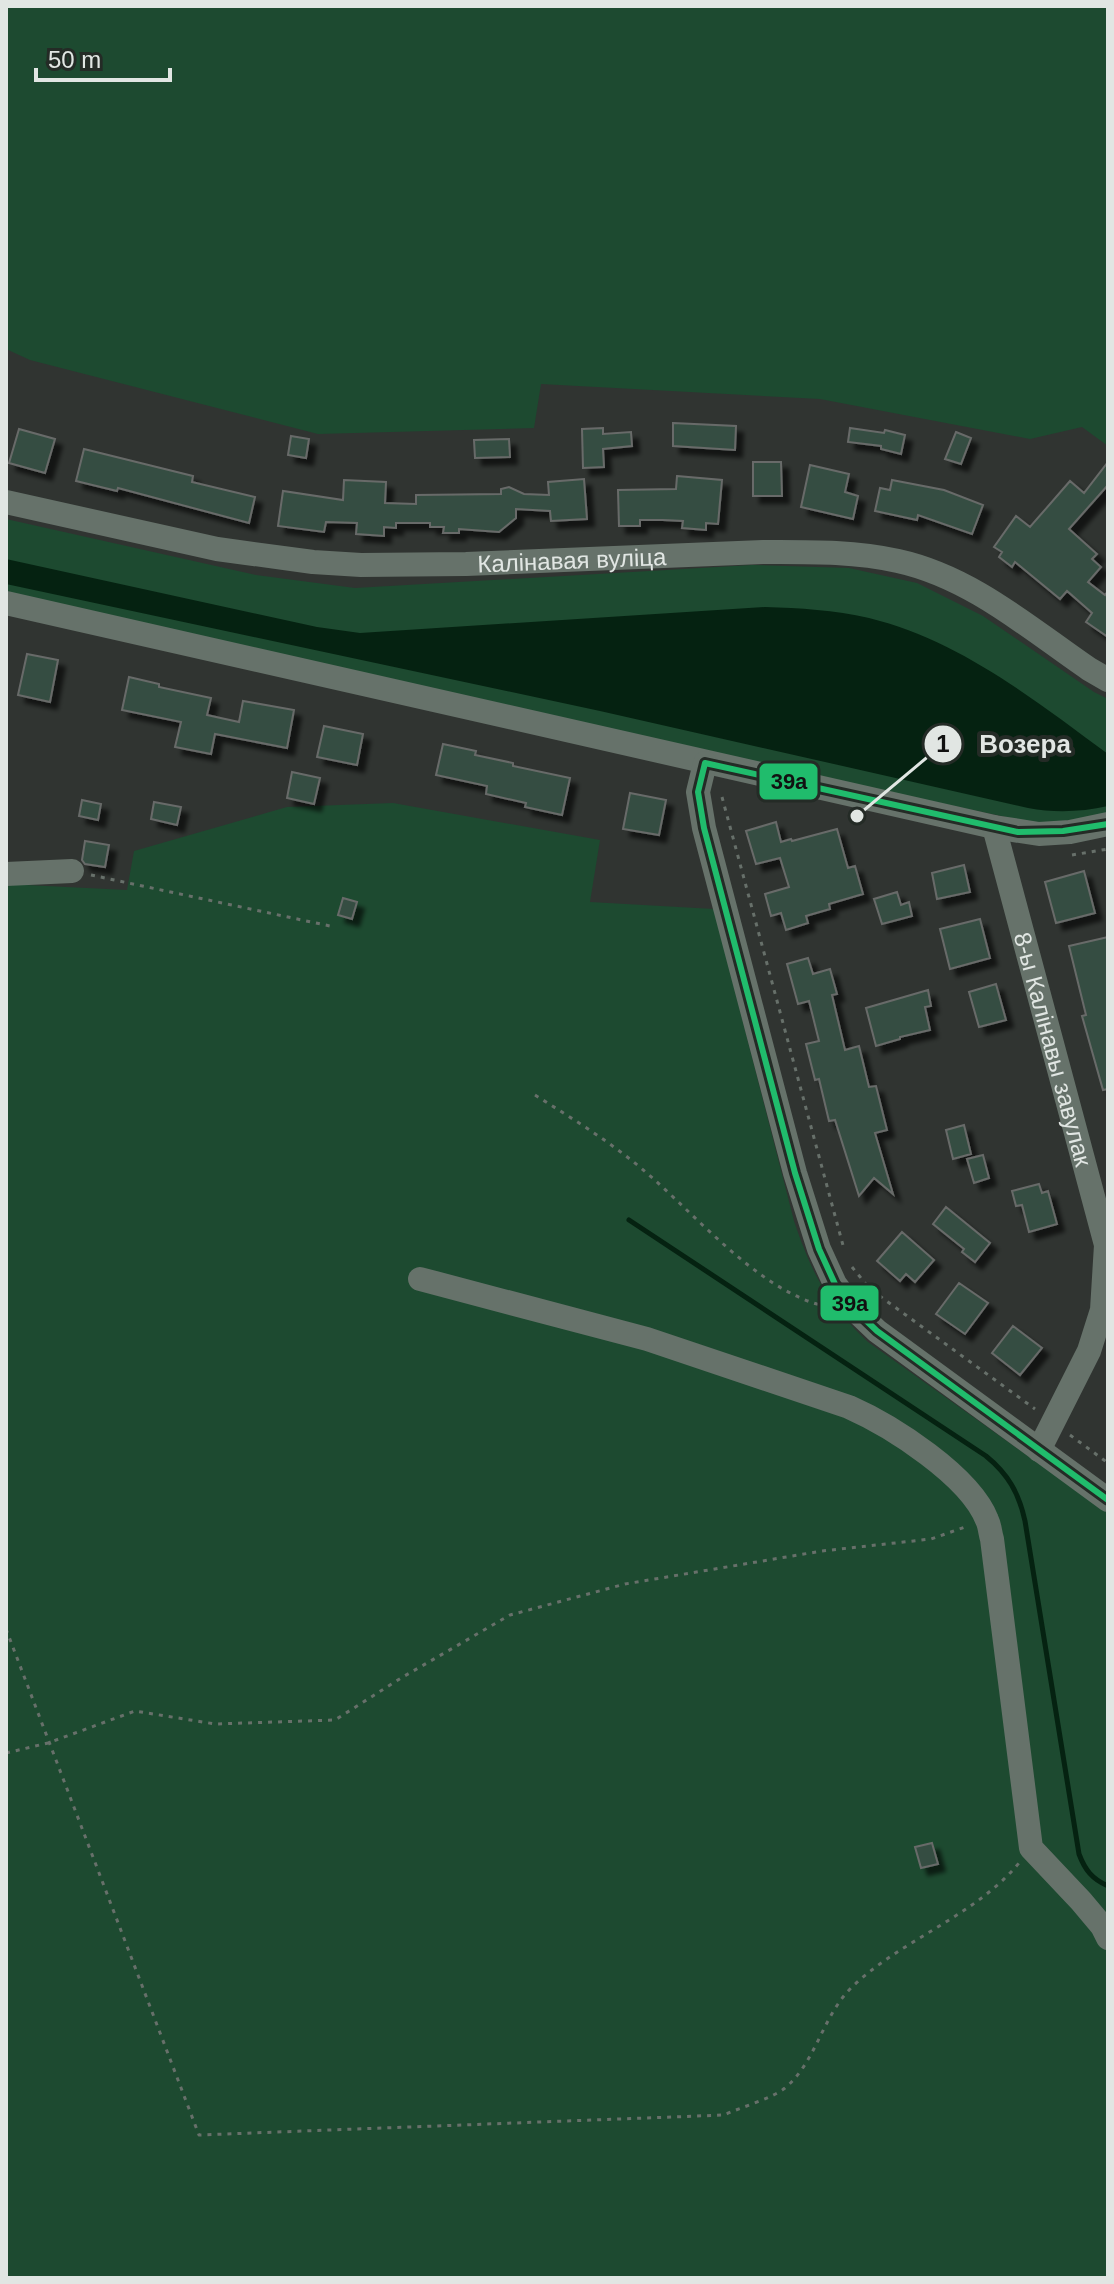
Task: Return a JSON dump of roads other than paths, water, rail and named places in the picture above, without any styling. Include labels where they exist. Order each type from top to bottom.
[{"type":"street","name":"Калінавая вуліца","points":[[6,502],[217,549],[313,562],[411,565],[763,552],[860,554],[900,561],[938,573],[976,591],[1108,680]]},
{"type":"street","points":[[6,603],[994,827],[1039,834],[1070,832],[1108,824]]},
{"type":"street","points":[[705,763],[698,792],[704,828],[795,1173],[819,1249],[842,1275],[855,1310],[877,1331],[1108,1500]]},
{"type":"street","name":"8-ы Калінавы завулак","points":[[994,827],[1106,1245],[1102,1310],[1089,1351],[1039,1450]]},
{"type":"street","points":[[6,874],[72,871]]},
{"type":"street","points":[[420,1279],[647,1339],[849,1407],[878,1420],[937,1462],[972,1496],[987,1519],[992,1539],[1031,1848],[1081,1901],[1108,1938]]},
{"type":"waterway","points":[[629,1220],[986,1456],[1001,1470],[1016,1493],[1025,1521],[1079,1854],[1090,1873],[1108,1886]]},
{"type":"place","name":"Возера","points":[[857,816]]}]
